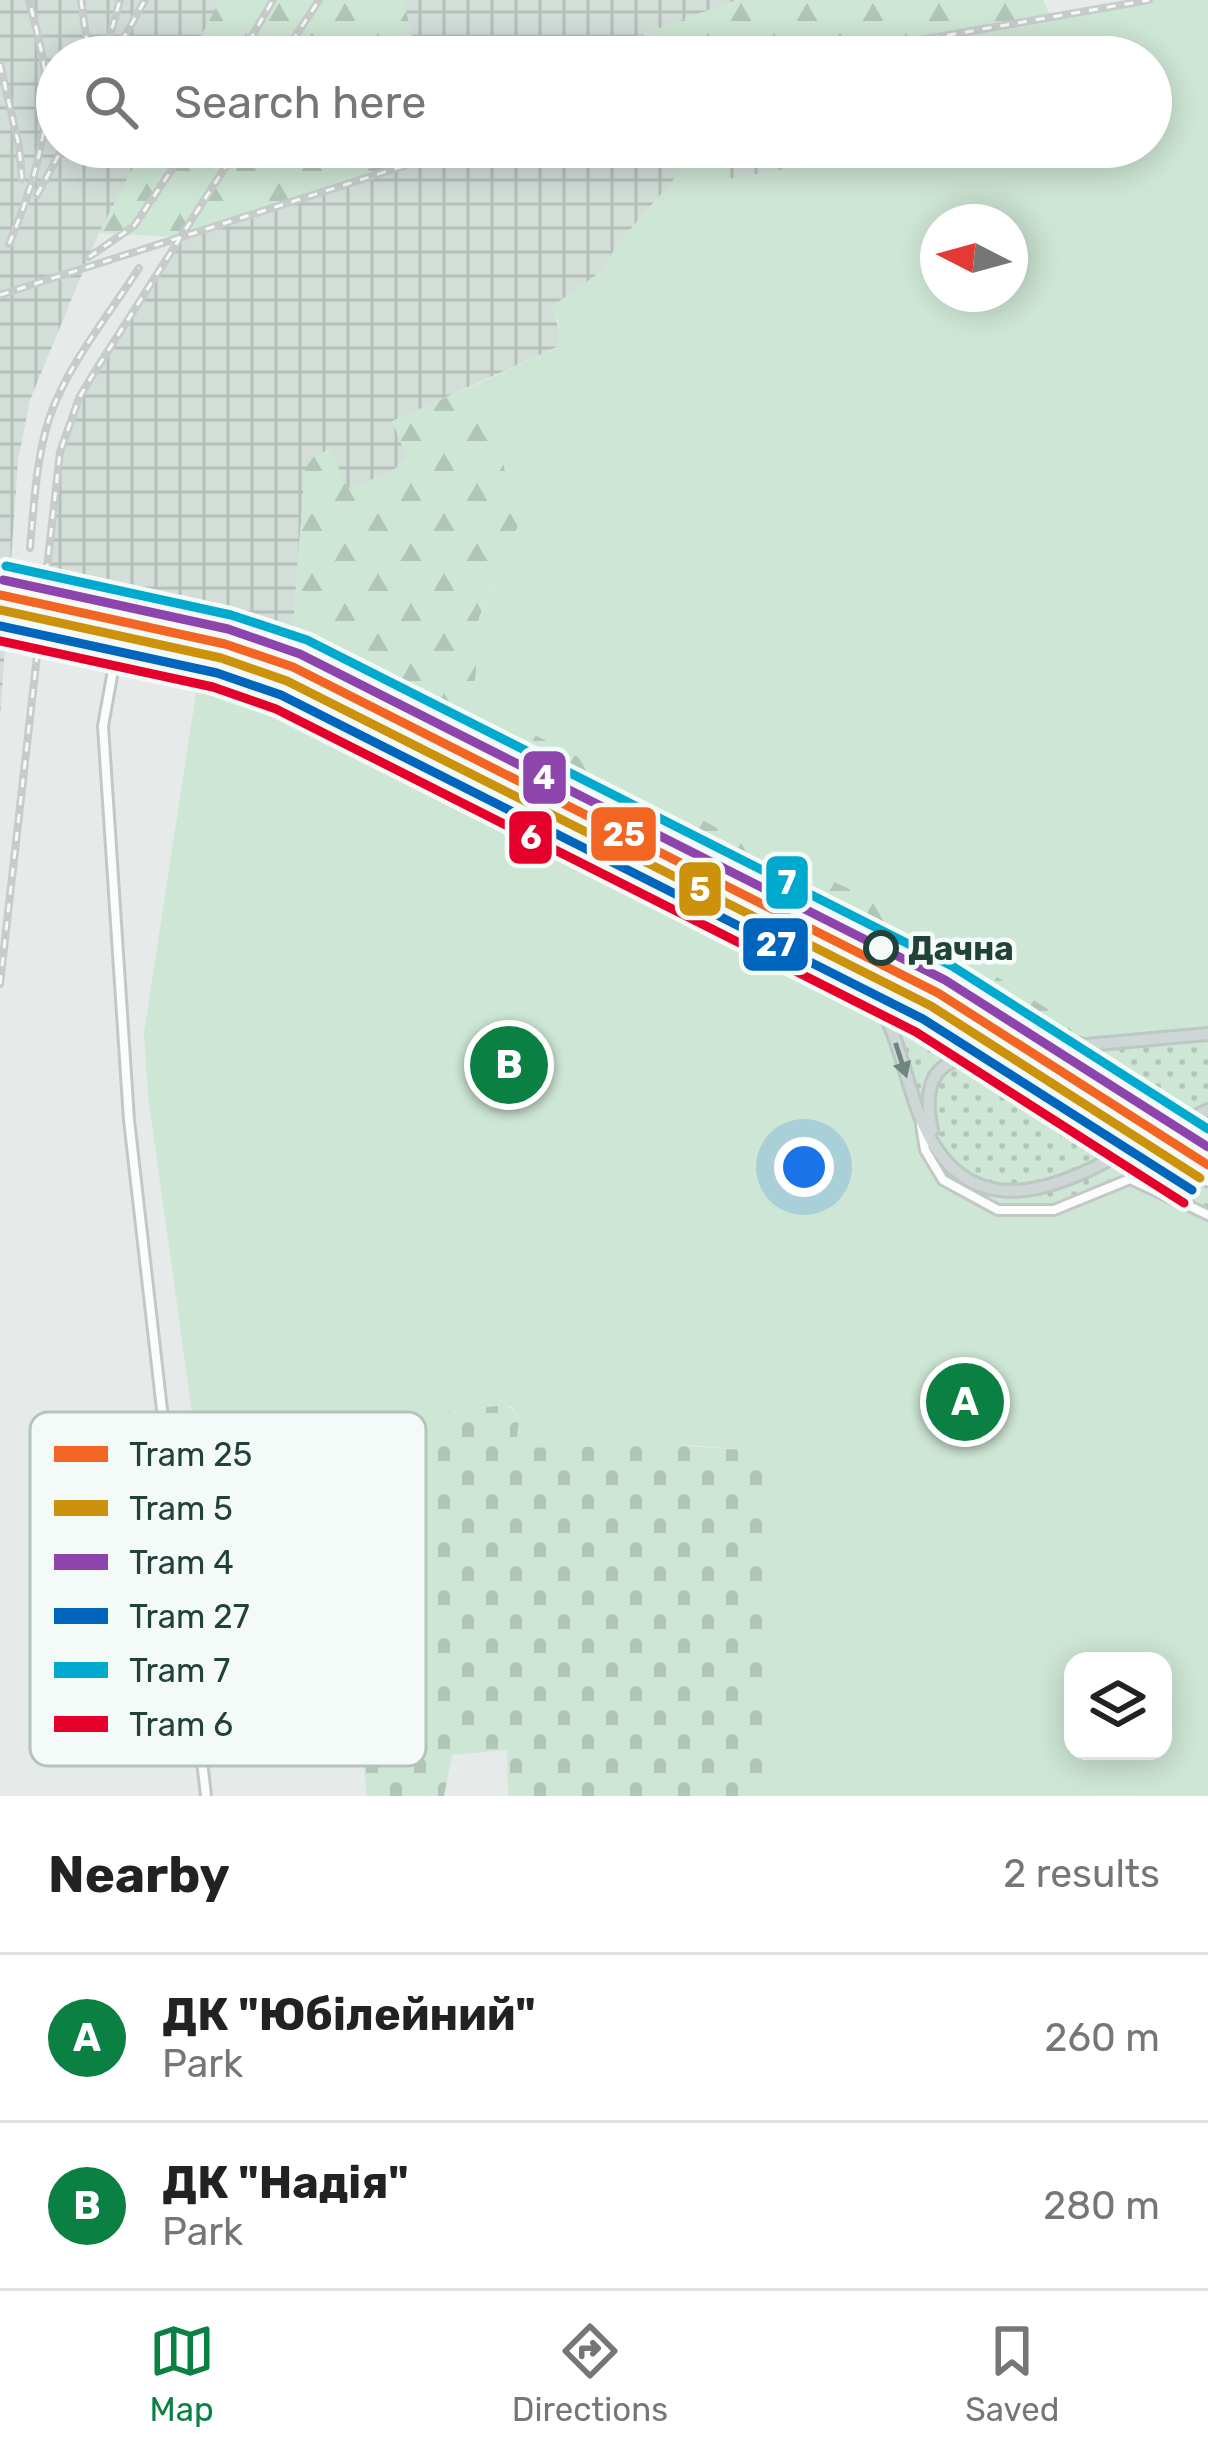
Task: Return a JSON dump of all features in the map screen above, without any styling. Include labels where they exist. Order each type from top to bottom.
[{"type":"main road","points":[[0,578],[268,642],[989,1006],[1208,1148]]},
{"type":"main road","points":[[0,602],[237,653],[295,676],[565,808],[1024,1061],[1208,1181]]},
{"type":"main road","points":[[849,965],[878,1000],[920,1118],[944,1161],[986,1187],[1022,1193],[1059,1184],[1202,1113]]},
{"type":"main road","points":[[1032,1034],[1086,1045],[1208,1034]]},
{"type":"main road","points":[[944,1161],[928,1112],[930,1088],[937,1075],[971,1054],[1024,1061]]},
{"type":"street","points":[[121,626],[103,726],[129,1120],[162,1412]]},
{"type":"street","points":[[920,1118],[925,1150],[943,1180],[998,1210],[1054,1210],[1130,1179],[1208,1215]]},
{"type":"street","points":[[203,1766],[206,1796]]},
{"type":"shaded area","points":[[0,0],[220,0],[201,36],[36,36],[36,168],[133,168],[99,233],[30,400],[18,461],[0,719]]},
{"type":"shaded area","points":[[403,0],[737,0],[637,36],[412,36]]},
{"type":"shaded area","points":[[397,168],[684,168],[617,245],[602,271],[552,307],[561,336],[557,347],[393,421],[407,458],[391,472],[348,489],[314,456],[305,470],[291,652],[269,642],[42,590],[68,424],[92,376],[180,237]]},
{"type":"shaded area","points":[[728,168],[793,168],[730,179]]},
{"type":"green space","points":[[220,0],[403,0],[412,36],[201,36]]},
{"type":"green space","points":[[737,0],[1043,0],[1051,17],[944,36],[637,36]]},
{"type":"green space","points":[[1149,0],[1208,0],[1208,1034],[1086,1045],[1056,1014],[880,903],[720,829],[474,704],[479,619],[518,526],[484,381],[557,347],[559,323],[551,307],[602,271],[617,245],[684,168],[728,168],[731,179],[792,168],[1172,168],[1172,36],[944,36]]},
{"type":"green space","points":[[133,168],[397,168],[180,237],[99,233]]},
{"type":"green space","points":[[484,381],[518,526],[479,618],[474,704],[720,829],[880,903],[1056,1014],[1086,1045],[1053,1041],[291,652],[305,469],[314,456],[330,449],[348,489],[391,472],[407,458],[392,421]]},
{"type":"green space","points":[[199,673],[763,966],[822,987],[841,977],[849,966],[878,1001],[920,1117],[925,1150],[943,1180],[998,1210],[1054,1210],[1130,1179],[1208,1215],[1208,1796],[768,1796],[770,1452],[687,1445],[516,1448],[519,1417],[512,1407],[503,1405],[426,1415],[192,1412],[148,1096],[144,1033]]},
{"type":"green space","points":[[886,984],[976,1031],[1208,1181],[1208,1215],[998,1210],[960,1192],[932,1164],[878,1001]]},
{"type":"green space","points":[[1032,1034],[1208,1034],[1208,1148]]},
{"type":"green space","points":[[503,1405],[517,1415],[519,1434],[771,1452],[768,1796],[508,1796],[507,1750],[452,1755],[444,1796],[367,1796],[364,1766],[426,1766],[426,1415]]},
{"type":"railway","points":[[29,0],[37,36]]},
{"type":"railway","points":[[81,0],[86,36]]},
{"type":"railway","points":[[110,36],[120,0]]},
{"type":"railway","points":[[125,36],[145,0]]},
{"type":"railway","points":[[252,36],[273,0]]},
{"type":"railway","points":[[296,36],[319,0]]},
{"type":"railway","points":[[943,36],[1149,0]]},
{"type":"railway","points":[[0,64],[22,179]]},
{"type":"railway","points":[[9,244],[36,166]]},
{"type":"railway","points":[[37,195],[52,168]]},
{"type":"railway","points":[[89,257],[134,226],[173,168]]},
{"type":"railway","points":[[0,984],[60,452],[79,398],[225,168]]},
{"type":"railway","points":[[0,295],[397,168]]},
{"type":"railway","points":[[30,548],[49,419],[77,360],[139,268]]},
{"type":"tram line","name":"7","points":[[6,566],[231,615],[307,640],[952,966],[1208,1129]]},
{"type":"tram line","name":"4","points":[[3,580],[228,629],[300,654],[945,980],[1208,1147]]},
{"type":"tram line","name":"25","points":[[0,595],[225,644],[293,667],[938,993],[1208,1165]]},
{"type":"tram line","name":"5","points":[[0,610],[221,658],[287,681],[931,1006],[1200,1178]]},
{"type":"tram line","name":"27","points":[[0,626],[217,673],[281,695],[923,1019],[1192,1190]]},
{"type":"tram line","name":"6","points":[[0,641],[213,687],[276,709],[916,1032],[1184,1203]]},
{"type":"place","name":"Дачна","points":[[881,948]]},
{"type":"place","name":"ДК \"Надія\"","points":[[509,1065]]},
{"type":"place","name":"ДК \"Юбілейний\"","points":[[965,1402]]}]
